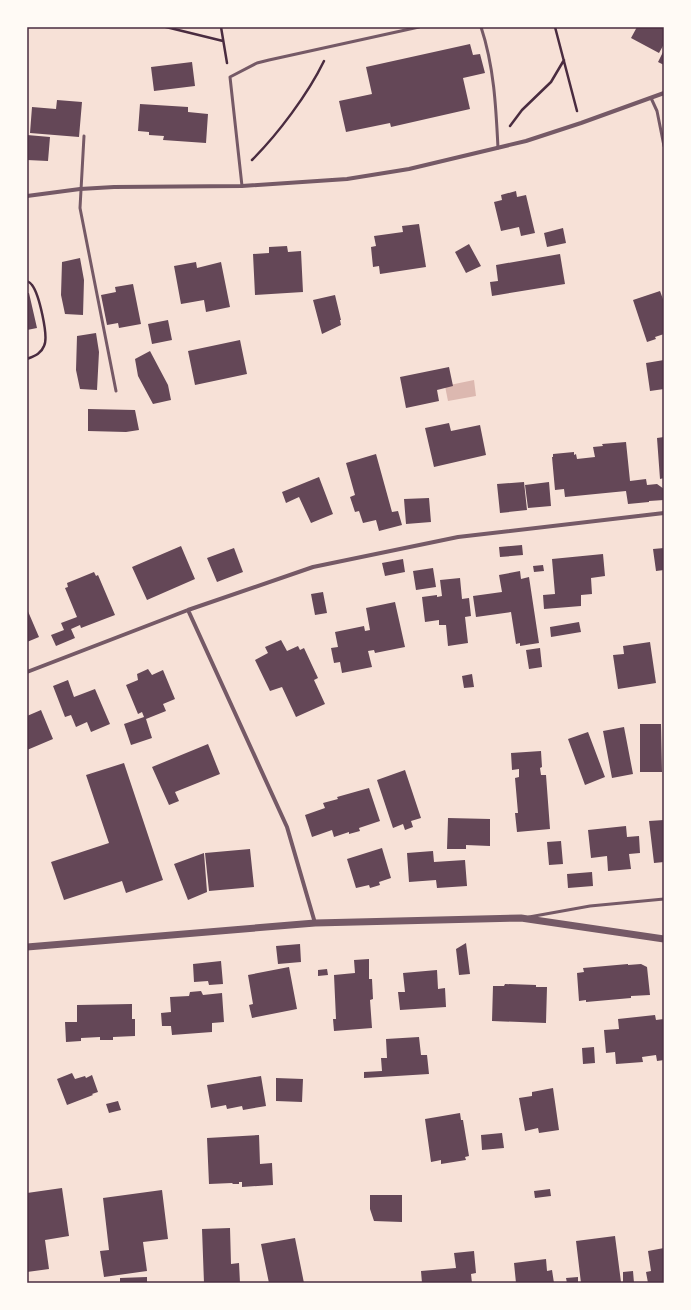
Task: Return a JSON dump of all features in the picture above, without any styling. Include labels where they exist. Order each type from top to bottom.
[{"type":"street","points":[[27,196],[80,189],[114,187],[242,186],[347,178],[409,169],[526,140],[581,123],[664,93]]},
{"type":"street","points":[[27,672],[188,610],[314,567],[458,537],[664,513]]},
{"type":"street","points":[[188,610],[287,827],[315,923]]},
{"type":"street","points":[[27,947],[315,923],[521,918],[664,939]]},
{"type":"lane","points":[[242,186],[230,77],[257,63],[419,27]]},
{"type":"lane","points":[[481,27],[485,40],[496,100],[498,148]]},
{"type":"lane","points":[[651,98],[657,111],[664,146]]},
{"type":"lane","points":[[84,136],[80,208],[116,391]]},
{"type":"lane","points":[[521,918],[590,906],[664,899]]},
{"type":"path","points":[[166,27],[223,42]]},
{"type":"path","points":[[221,27],[230,77]]},
{"type":"path","points":[[555,27],[578,113]]},
{"type":"path","points":[[498,148],[510,126],[522,110],[551,82],[564,60]]},
{"type":"path","points":[[249,162],[290,116],[321,67]]},
{"type":"path","points":[[27,281],[32,285],[37,298],[47,340],[39,354],[27,359]]},
{"type":"shaded area","points":[[474,380],[476,396],[448,401],[445,386]]},
{"type":"building","points":[[637,27],[664,27],[664,44],[659,53],[631,38]]},
{"type":"building","points":[[470,44],[473,55],[480,54],[485,73],[463,78],[470,109],[391,127],[390,123],[346,132],[339,101],[372,94],[366,67]]},
{"type":"building","points":[[664,50],[664,65],[658,62]]},
{"type":"building","points":[[192,62],[195,86],[154,91],[151,67]]},
{"type":"building","points":[[57,100],[82,102],[79,137],[30,133],[32,107],[56,109]]},
{"type":"building","points":[[140,104],[188,107],[188,112],[208,114],[206,143],[163,140],[164,136],[149,135],[149,132],[138,131]]},
{"type":"building","points":[[27,135],[50,137],[48,161],[27,160]]},
{"type":"building","points":[[516,191],[517,197],[526,195],[535,233],[521,236],[519,227],[501,231],[494,202],[502,200],[501,195]]},
{"type":"building","points":[[419,224],[426,267],[380,274],[379,266],[373,267],[371,247],[376,246],[374,236],[403,232],[402,226]]},
{"type":"building","points":[[563,228],[566,243],[547,247],[544,233]]},
{"type":"building","points":[[469,244],[481,266],[466,273],[455,252]]},
{"type":"building","points":[[287,246],[288,252],[301,251],[303,292],[255,295],[253,254],[269,253],[269,247]]},
{"type":"building","points":[[560,254],[565,284],[492,296],[490,282],[498,281],[496,265]]},
{"type":"building","points":[[80,258],[84,280],[83,315],[65,314],[61,295],[62,262]]},
{"type":"building","points":[[196,262],[197,268],[221,262],[230,307],[206,312],[204,300],[181,304],[174,266]]},
{"type":"building","points":[[133,284],[141,324],[119,328],[118,323],[107,325],[101,295],[116,292],[115,287]]},
{"type":"building","points":[[660,291],[664,302],[664,334],[647,342],[633,300]]},
{"type":"building","points":[[27,293],[29,293],[37,328],[27,330]]},
{"type":"building","points":[[335,295],[341,325],[322,334],[313,300]]},
{"type":"building","points":[[168,320],[172,340],[152,344],[148,324]]},
{"type":"building","points":[[96,333],[99,352],[97,390],[80,389],[76,370],[77,336]]},
{"type":"building","points":[[240,340],[247,374],[195,385],[188,351]]},
{"type":"building","points":[[150,351],[168,385],[171,400],[153,404],[138,376],[135,359]]},
{"type":"building","points":[[664,360],[664,389],[650,391],[646,363]]},
{"type":"building","points":[[449,367],[453,386],[437,390],[439,401],[406,408],[400,377]]},
{"type":"building","points":[[88,409],[135,410],[139,430],[126,432],[88,431]]},
{"type":"building","points":[[449,423],[451,431],[480,425],[486,455],[434,467],[425,428]]},
{"type":"building","points":[[664,437],[664,478],[660,479],[657,438]]},
{"type":"building","points":[[626,442],[630,481],[646,479],[647,485],[657,484],[664,489],[664,500],[628,504],[626,491],[565,497],[564,489],[555,490],[553,454],[574,452],[577,459],[595,457],[593,447],[603,446],[602,444]]},
{"type":"building","points":[[376,454],[392,512],[398,511],[402,525],[379,531],[376,520],[363,523],[359,511],[355,512],[350,497],[355,495],[346,463]]},
{"type":"building","points":[[319,477],[333,514],[311,523],[299,497],[286,503],[282,492]]},
{"type":"building","points":[[524,482],[527,510],[500,513],[497,484]]},
{"type":"building","points":[[549,482],[551,506],[528,508],[525,485]]},
{"type":"building","points":[[429,498],[431,522],[406,524],[404,499]]},
{"type":"building","points":[[522,545],[523,555],[500,557],[499,547]]},
{"type":"building","points":[[181,546],[195,579],[147,600],[132,567]]},
{"type":"building","points":[[234,548],[243,572],[217,582],[207,558]]},
{"type":"building","points":[[664,548],[664,570],[656,571],[653,549]]},
{"type":"building","points":[[603,554],[605,576],[591,578],[592,594],[581,595],[581,606],[544,609],[543,595],[555,594],[552,559]]},
{"type":"building","points":[[403,559],[405,572],[385,576],[382,563]]},
{"type":"building","points":[[543,565],[544,571],[534,572],[533,566]]},
{"type":"building","points":[[433,568],[436,587],[416,590],[413,571]]},
{"type":"building","points":[[520,571],[521,579],[529,577],[539,643],[520,646],[520,643],[516,644],[511,612],[476,617],[473,596],[502,592],[499,575]]},
{"type":"building","points":[[94,572],[96,576],[98,575],[115,615],[81,628],[80,625],[71,629],[75,638],[56,646],[51,635],[64,630],[61,623],[77,617],[65,588],[68,587],[67,583]]},
{"type":"building","points":[[460,578],[462,599],[469,598],[471,616],[465,617],[468,643],[448,646],[446,625],[439,625],[439,620],[425,622],[422,597],[437,595],[437,597],[442,596],[440,580]]},
{"type":"building","points":[[323,592],[327,613],[315,615],[311,594]]},
{"type":"building","points":[[395,602],[405,647],[375,653],[374,650],[368,651],[372,667],[342,673],[340,662],[334,663],[331,648],[338,647],[335,632],[364,626],[365,631],[370,630],[366,608]]},
{"type":"building","points":[[27,609],[39,637],[27,642]]},
{"type":"building","points":[[579,622],[581,632],[551,637],[550,627]]},
{"type":"building","points":[[281,640],[287,651],[298,646],[300,650],[304,648],[318,678],[314,680],[325,704],[296,717],[282,687],[270,691],[255,660],[268,653],[265,647]]},
{"type":"building","points":[[650,642],[656,683],[618,689],[613,655],[624,654],[623,646]]},
{"type":"building","points":[[540,648],[542,667],[529,669],[526,650]]},
{"type":"building","points":[[148,669],[152,675],[163,670],[175,699],[163,704],[166,711],[146,719],[152,738],[131,745],[124,724],[144,717],[142,712],[138,714],[126,685],[138,680],[137,674]]},
{"type":"building","points":[[472,674],[474,687],[464,688],[462,676]]},
{"type":"building","points":[[68,680],[74,697],[95,689],[110,724],[91,732],[87,722],[76,727],[71,715],[65,717],[53,686]]},
{"type":"building","points":[[41,710],[53,739],[27,750],[27,716]]},
{"type":"building","points":[[640,724],[661,724],[662,772],[640,772]]},
{"type":"building","points":[[624,727],[633,774],[612,778],[603,731]]},
{"type":"building","points":[[588,732],[605,777],[585,785],[568,739]]},
{"type":"building","points":[[208,744],[220,774],[175,792],[179,801],[169,805],[152,767]]},
{"type":"building","points":[[541,751],[542,767],[540,768],[541,775],[546,775],[550,829],[517,832],[515,813],[518,813],[515,778],[519,777],[519,769],[512,770],[511,753]]},
{"type":"building","points":[[124,763],[163,880],[126,893],[122,881],[64,900],[51,862],[109,843],[86,775]]},
{"type":"building","points":[[405,770],[421,818],[411,821],[413,827],[405,830],[403,824],[393,828],[377,780]]},
{"type":"building","points":[[369,788],[380,821],[359,828],[360,831],[349,834],[349,832],[334,837],[332,830],[312,837],[305,815],[325,808],[323,803],[338,799],[337,797]]},
{"type":"building","points":[[448,818],[490,819],[490,846],[466,845],[466,849],[447,849]]},
{"type":"building","points":[[664,820],[664,862],[654,863],[649,821]]},
{"type":"building","points":[[626,826],[627,837],[639,836],[640,853],[629,854],[631,869],[608,871],[607,856],[591,858],[588,830]]},
{"type":"building","points":[[561,841],[563,864],[549,865],[547,842]]},
{"type":"building","points":[[382,848],[391,878],[379,882],[380,885],[370,888],[369,885],[356,888],[347,859]]},
{"type":"building","points":[[250,849],[254,887],[209,891],[205,853]]},
{"type":"building","points":[[433,851],[434,862],[465,860],[467,886],[437,888],[436,880],[409,882],[407,853]]},
{"type":"building","points":[[204,853],[207,892],[188,900],[174,864]]},
{"type":"building","points":[[592,872],[593,886],[568,888],[567,874]]},
{"type":"building","points":[[466,943],[470,974],[459,975],[456,949]]},
{"type":"building","points":[[300,944],[301,962],[278,964],[276,946]]},
{"type":"building","points":[[369,959],[369,979],[372,979],[373,999],[370,1000],[372,1028],[334,1031],[333,1019],[336,1019],[334,975],[355,973],[354,960]]},
{"type":"building","points":[[221,961],[223,984],[209,985],[208,981],[194,982],[193,964]]},
{"type":"building","points":[[641,964],[647,967],[650,995],[586,1002],[586,1000],[579,1001],[577,973],[584,972],[583,968]]},
{"type":"building","points":[[289,967],[297,1009],[252,1018],[249,1005],[253,1004],[248,975]]},
{"type":"building","points":[[327,969],[328,975],[318,976],[318,970]]},
{"type":"building","points":[[437,970],[438,989],[445,988],[446,1007],[400,1010],[398,992],[405,992],[403,973]]},
{"type":"building","points":[[505,984],[536,985],[536,987],[547,987],[546,1023],[492,1021],[493,986],[504,986]]},
{"type":"building","points":[[201,991],[203,995],[222,993],[224,1022],[212,1023],[212,1032],[172,1035],[171,1026],[162,1026],[161,1013],[171,1012],[170,997],[189,996],[190,992]]},
{"type":"building","points":[[132,1004],[132,1019],[135,1019],[135,1036],[113,1037],[113,1040],[100,1040],[100,1037],[81,1038],[81,1041],[66,1042],[65,1022],[77,1022],[77,1005]]},
{"type":"building","points":[[655,1015],[656,1020],[664,1019],[664,1060],[657,1061],[656,1055],[642,1057],[643,1062],[616,1064],[615,1052],[606,1053],[604,1030],[619,1029],[618,1019]]},
{"type":"building","points":[[419,1037],[421,1055],[427,1055],[429,1074],[364,1078],[364,1072],[382,1071],[381,1058],[387,1058],[386,1039]]},
{"type":"building","points":[[594,1047],[595,1063],[583,1064],[582,1048]]},
{"type":"building","points":[[72,1073],[75,1079],[85,1076],[86,1078],[92,1075],[98,1092],[67,1105],[57,1079]]},
{"type":"building","points":[[261,1076],[266,1106],[243,1110],[242,1106],[227,1109],[226,1105],[211,1108],[207,1085]]},
{"type":"building","points":[[276,1078],[303,1079],[302,1102],[276,1101]]},
{"type":"building","points":[[553,1088],[559,1130],[539,1133],[538,1128],[525,1131],[519,1098],[532,1096],[532,1092]]},
{"type":"building","points":[[118,1101],[121,1110],[109,1113],[106,1104]]},
{"type":"building","points":[[460,1113],[461,1120],[463,1120],[469,1156],[465,1157],[466,1160],[441,1164],[441,1160],[431,1162],[425,1119]]},
{"type":"building","points":[[502,1133],[504,1148],[482,1150],[481,1135]]},
{"type":"building","points":[[259,1135],[260,1164],[272,1163],[273,1185],[242,1187],[242,1182],[239,1182],[239,1184],[209,1184],[207,1138]]},
{"type":"building","points":[[62,1188],[69,1236],[45,1240],[49,1269],[27,1272],[27,1193]]},
{"type":"building","points":[[550,1189],[551,1196],[535,1198],[534,1191]]},
{"type":"building","points":[[162,1190],[168,1239],[143,1242],[147,1271],[104,1277],[100,1251],[109,1250],[103,1198]]},
{"type":"building","points":[[370,1195],[402,1195],[402,1222],[374,1221],[370,1209]]},
{"type":"building","points":[[230,1228],[231,1264],[239,1263],[240,1283],[204,1283],[202,1229]]},
{"type":"building","points":[[615,1236],[621,1282],[581,1283],[576,1241]]},
{"type":"building","points":[[295,1238],[304,1283],[269,1283],[261,1244]]},
{"type":"building","points":[[664,1248],[664,1283],[648,1283],[646,1272],[651,1271],[648,1251]]},
{"type":"building","points":[[474,1251],[476,1273],[471,1274],[472,1283],[422,1283],[421,1271],[456,1268],[454,1253]]},
{"type":"building","points":[[546,1259],[547,1271],[552,1270],[554,1283],[516,1283],[514,1263]]},
{"type":"building","points":[[633,1271],[634,1283],[623,1283],[623,1272]]},
{"type":"building","points":[[147,1277],[147,1283],[120,1283],[120,1278]]},
{"type":"building","points":[[578,1277],[578,1283],[567,1283],[566,1278]]}]
